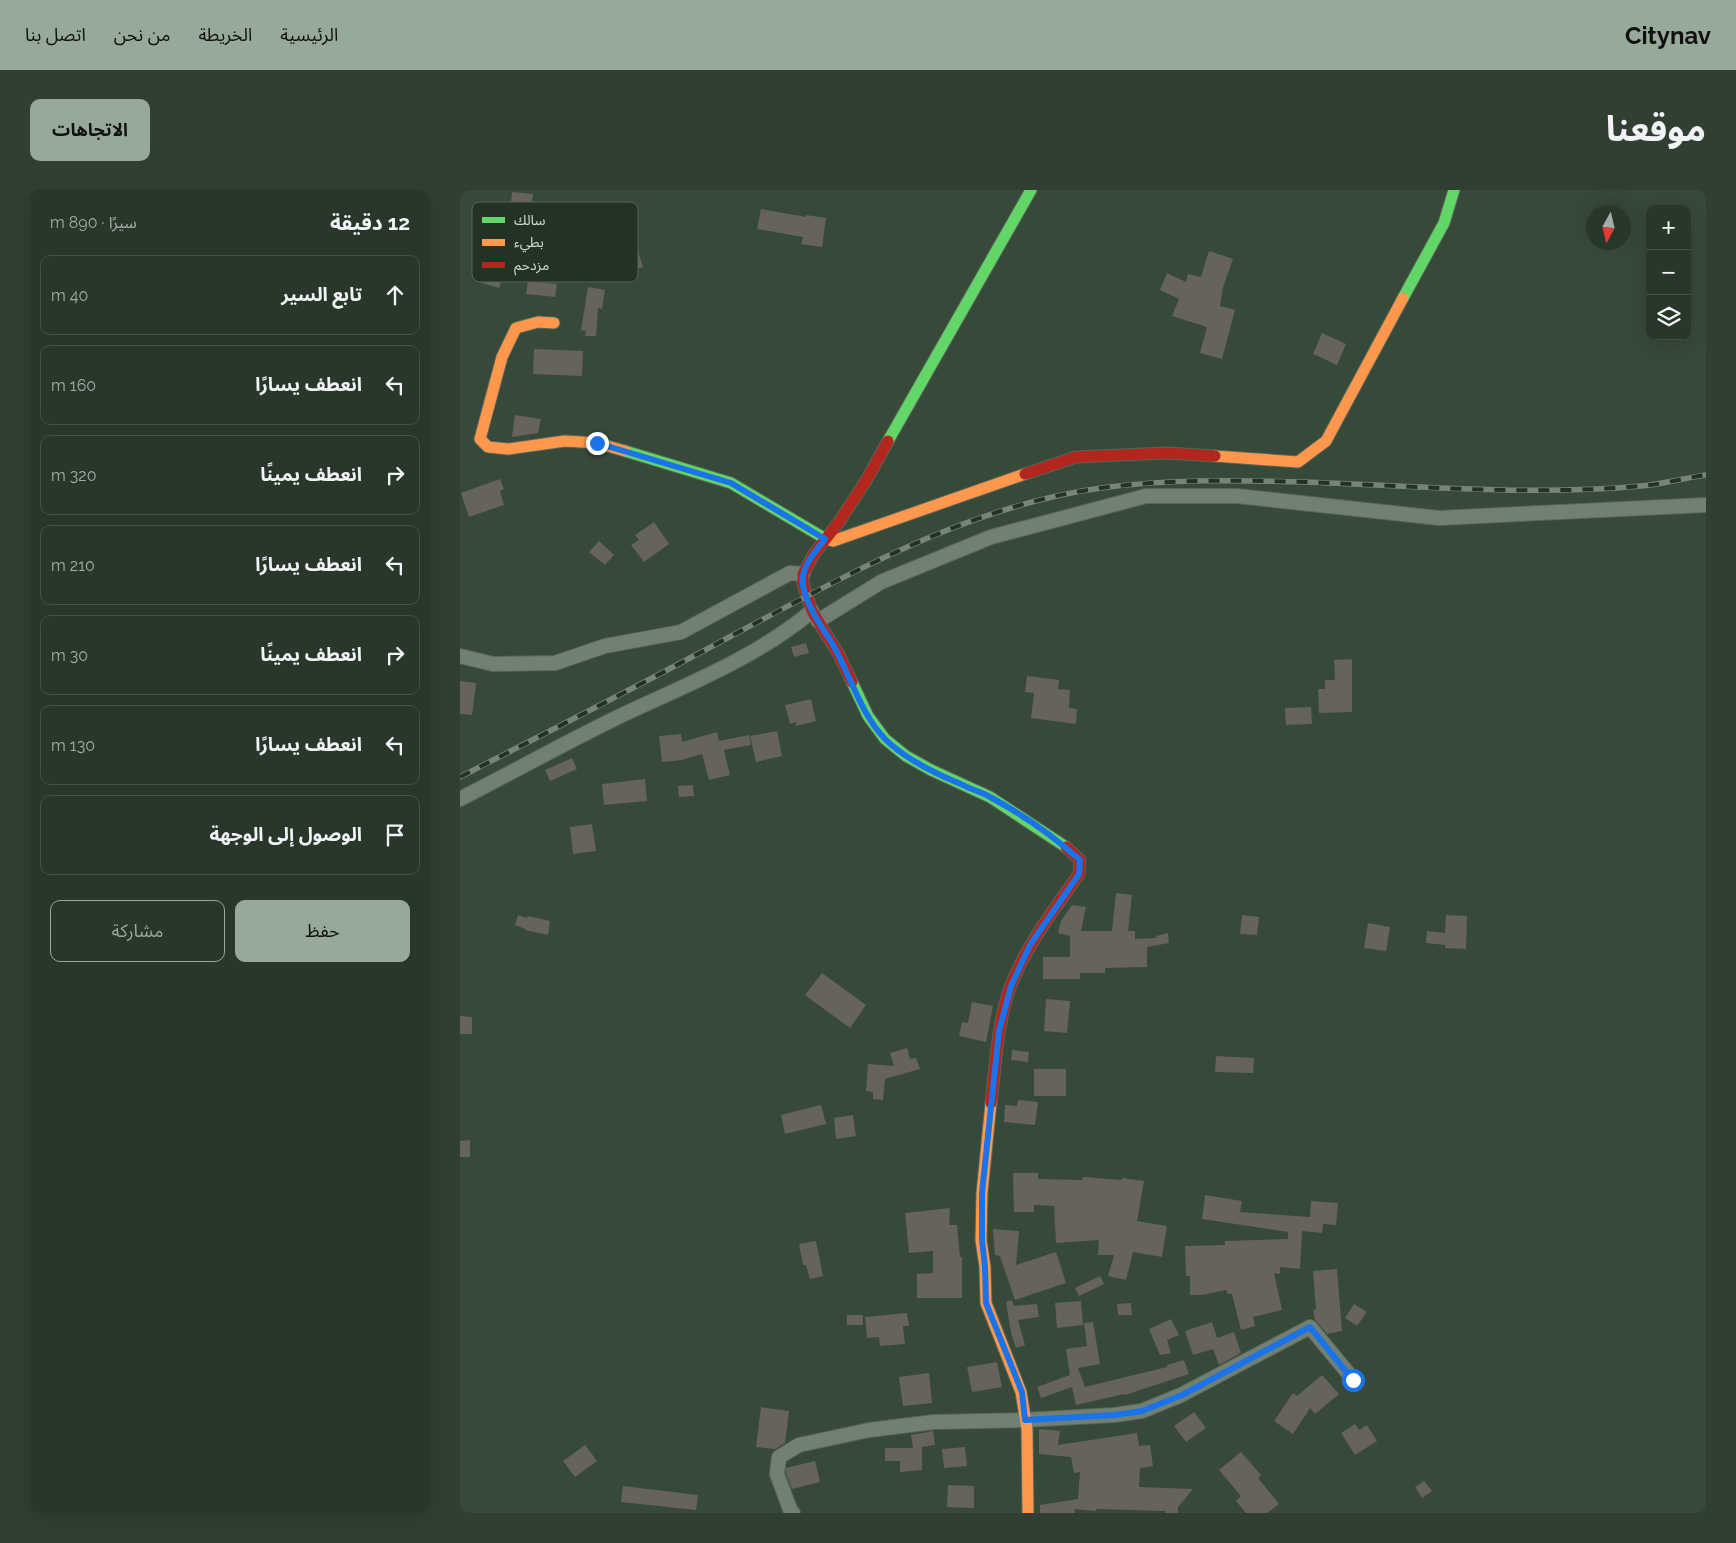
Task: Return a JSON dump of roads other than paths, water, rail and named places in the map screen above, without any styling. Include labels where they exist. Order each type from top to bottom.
[{"type":"street","points":[[1028,1513],[1027,1429],[1022,1392],[986,1303],[982,1240],[982,1193],[999,1031],[1011,986],[1030,945],[1079,874],[1080,860],[1062,843],[990,796],[931,770],[906,756],[885,739],[868,716],[838,655],[815,616],[803,584],[804,574],[814,554],[839,522],[867,479],[1031,190]]},
{"type":"street","points":[[554,323],[538,322],[516,328],[502,357],[480,439],[488,448],[508,449],[565,441],[597,443],[731,483],[825,539],[833,540],[1076,457],[1167,453],[1298,462],[1326,441],[1444,223],[1454,190]]},
{"type":"street","points":[[460,799],[612,720],[730,666],[797,623],[815,616],[881,582],[991,537],[1146,496],[1237,496],[1439,518],[1706,505]]},
{"type":"street","points":[[460,656],[493,664],[555,663],[605,646],[681,632],[790,573],[804,574]]},
{"type":"street","points":[[793,1513],[777,1474],[779,1457],[799,1445],[869,1430],[934,1422],[1025,1420],[1114,1415],[1142,1411],[1182,1395],[1310,1327],[1353,1380]]},
{"type":"railway","points":[[460,777],[867,566],[958,526],[1004,510],[1052,497],[1101,488],[1177,482],[1279,481],[1473,489],[1557,490],[1641,486],[1706,475]]}]
